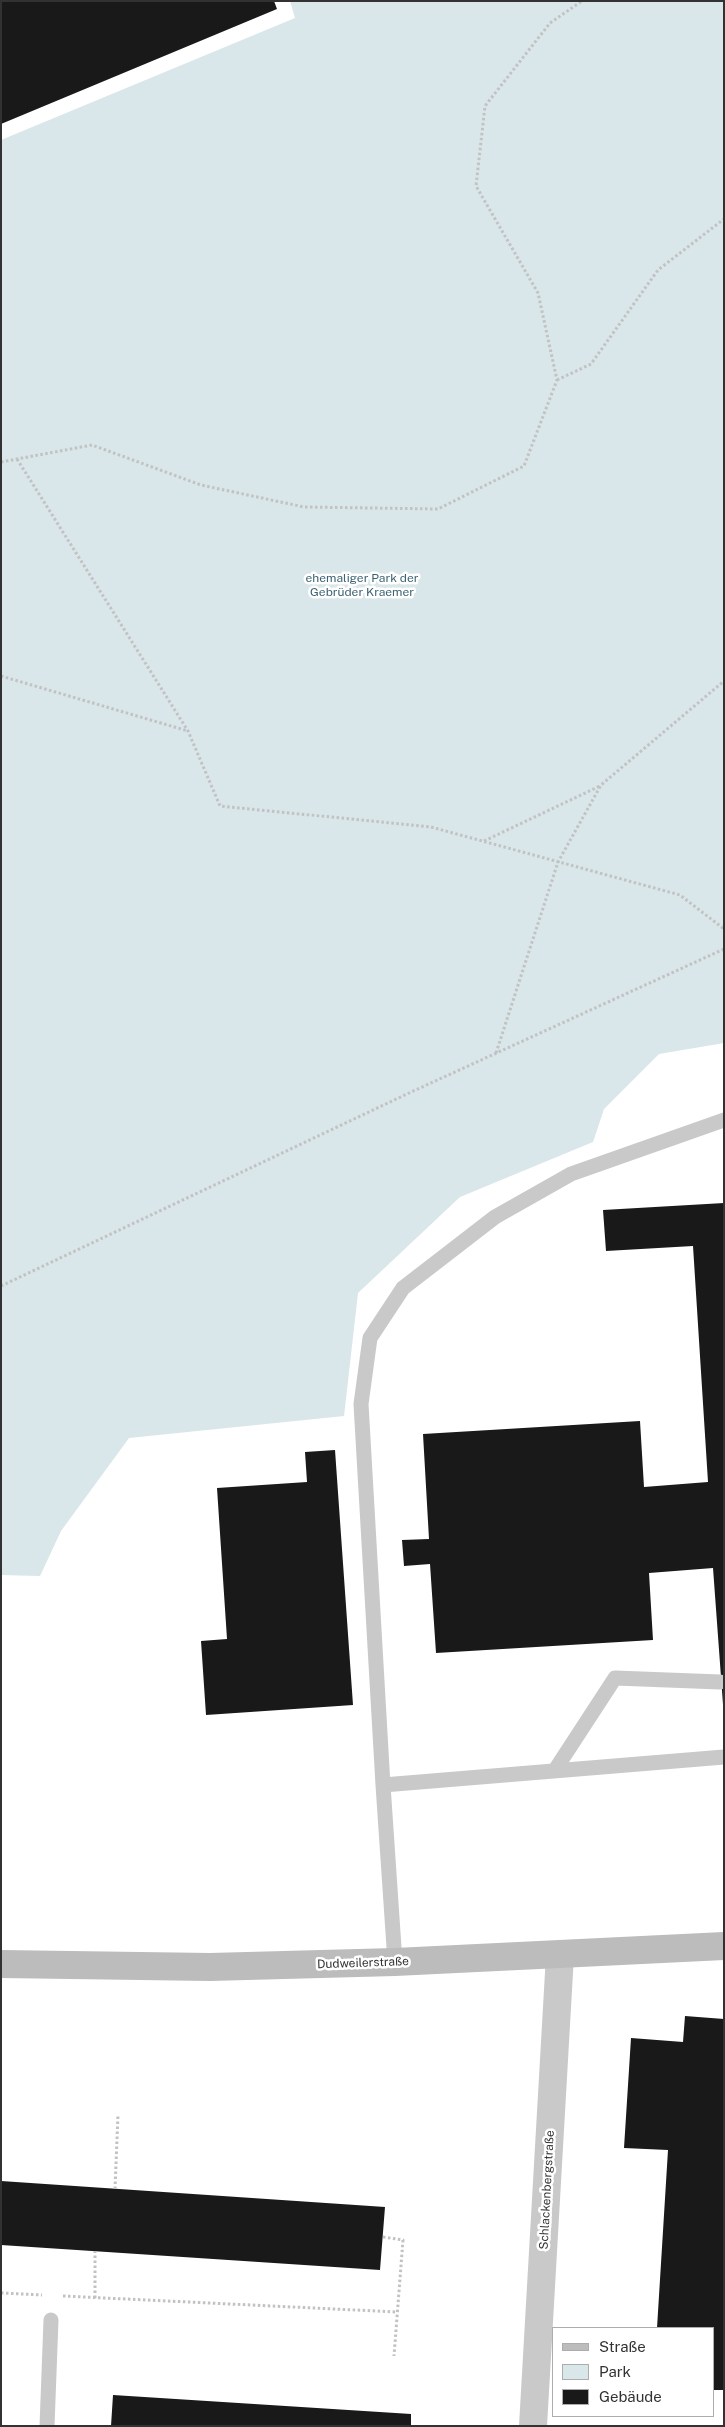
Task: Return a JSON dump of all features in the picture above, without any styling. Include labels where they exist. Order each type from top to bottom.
[{"type":"main road","name":"Dudweilerstraße","points":[[1,1964],[210,1967],[396,1962],[724,1946]]},
{"type":"street","name":"Schlackenbergstraße","points":[[533,2426],[560,1955]]},
{"type":"lane","points":[[396,1962],[383,1785],[362,1404],[370,1338],[403,1288],[495,1217],[571,1174],[724,1120]]},
{"type":"lane","points":[[555,1770],[616,1678],[720,1682]]},
{"type":"lane","points":[[383,1785],[724,1757]]},
{"type":"lane","points":[[46,2426],[51,2320]]},
{"type":"path","points":[[1,462],[92,445],[201,484],[304,508],[438,509],[524,466],[557,380],[538,293],[476,186],[485,106],[550,24],[582,1]]},
{"type":"path","points":[[557,380],[591,364],[658,270],[724,218]]},
{"type":"path","points":[[18,459],[188,731],[220,806],[431,827],[680,895],[724,929]]},
{"type":"path","points":[[1,676],[188,731]]},
{"type":"path","points":[[483,841],[601,786],[724,681]]},
{"type":"path","points":[[496,1053],[558,862],[601,786]]},
{"type":"path","points":[[1,1286],[496,1053],[724,949]]},
{"type":"path","points":[[115,2189],[118,2115]]},
{"type":"path","points":[[383,2237],[402,2240],[394,2356]]},
{"type":"path","points":[[95,2251],[95,2298]]},
{"type":"path","points":[[1,2293],[43,2295]]},
{"type":"path","points":[[60,2296],[397,2312]]},
{"type":"green space","name":"ehemaliger Park der Gebrüder Kraemer","points":[[290,1],[724,1],[724,1043],[659,1054],[604,1109],[593,1142],[460,1197],[358,1293],[344,1416],[129,1438],[61,1531],[40,1576],[1,1575],[1,140],[295,18]]},
{"type":"building","points":[[1,1],[274,1],[277,9],[1,124]]},
{"type":"building","points":[[724,1203],[724,1718],[713,1568],[649,1573],[653,1640],[436,1653],[430,1564],[404,1566],[402,1540],[429,1539],[423,1434],[640,1421],[644,1487],[708,1482],[693,1246],[606,1251],[603,1210]]},
{"type":"building","points":[[335,1450],[353,1705],[206,1715],[201,1641],[227,1639],[217,1488],[307,1482],[305,1452]]},
{"type":"building","points":[[685,2016],[724,2019],[724,2390],[715,2390],[715,2327],[657,2327],[668,2150],[624,2148],[631,2038],[683,2042]]},
{"type":"building","points":[[1,2181],[385,2207],[380,2270],[1,2245]]},
{"type":"building","points":[[113,2395],[411,2414],[411,2426],[111,2426]]}]
